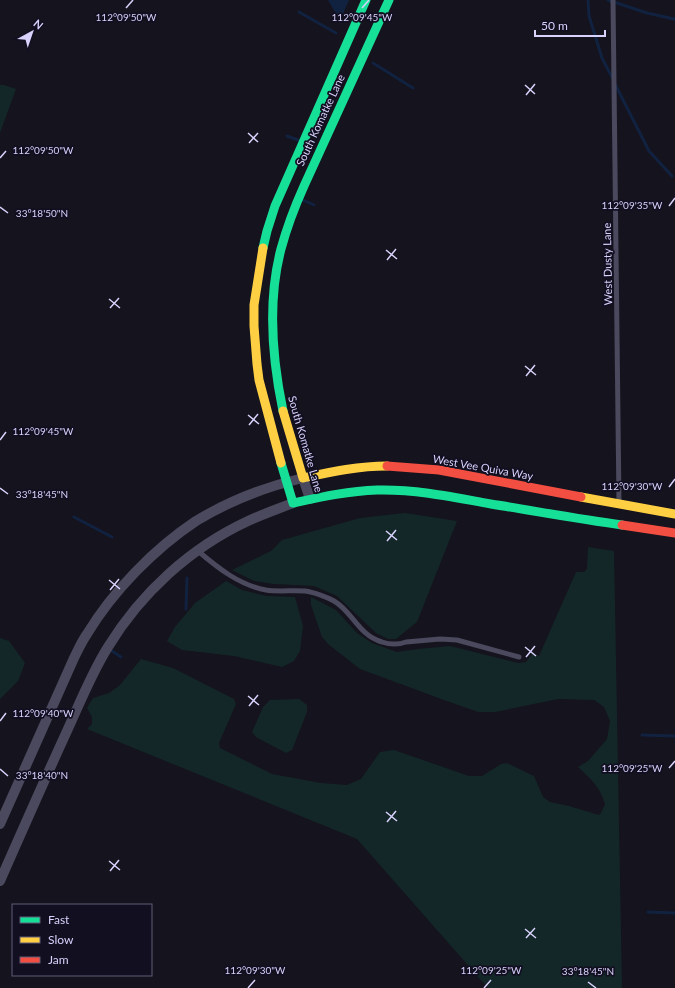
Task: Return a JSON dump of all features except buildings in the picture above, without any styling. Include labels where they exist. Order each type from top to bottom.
[{"type":"street","name":"South Komatke Lane","points":[[293,503],[274,438],[260,380],[257,364],[254,305],[267,231],[276,206],[366,0]]},
{"type":"street","name":"South Komatke Lane","points":[[0,881],[58,749],[97,666],[120,629],[148,594],[163,579],[209,543],[247,521],[293,503],[310,499],[302,478],[277,382],[272,322],[276,276],[281,251],[295,205],[389,0]]},
{"type":"street","name":"West Vee Quiva Way","points":[[287,482],[354,468],[372,466],[406,467],[439,470],[675,514]]},
{"type":"street","points":[[0,824],[74,658],[86,635],[114,596],[162,547],[197,521],[262,489],[287,482]]},
{"type":"street","points":[[310,499],[341,493],[378,490],[404,491],[434,494],[675,533]]},
{"type":"lane","name":"West Dusty Lane","points":[[614,0],[619,504]]},
{"type":"lane","points":[[198,551],[229,575],[250,586],[265,590],[307,592],[334,601],[359,627],[370,637],[378,641],[390,644],[401,644],[406,642],[440,639],[457,640],[519,657]]},
{"type":"green space","points":[[0,85],[16,89],[0,133]]},
{"type":"green space","points":[[405,513],[457,521],[417,622],[396,639],[388,639],[376,633],[337,596],[314,586],[274,584],[254,581],[232,570],[271,551],[282,540],[360,518]]},
{"type":"green space","points":[[588,547],[614,551],[622,988],[488,988],[357,839],[87,729],[92,724],[92,717],[87,708],[93,698],[109,693],[120,685],[141,659],[173,668],[234,699],[236,704],[219,743],[220,748],[272,774],[321,783],[347,785],[361,779],[380,752],[394,750],[469,776],[482,776],[501,764],[507,763],[534,776],[543,797],[550,802],[599,815],[605,804],[603,798],[587,775],[578,767],[588,761],[607,739],[610,721],[604,707],[594,700],[558,699],[495,712],[478,712],[360,669],[328,644],[322,637],[311,605],[311,597],[336,610],[357,633],[372,643],[397,652],[450,646],[518,663],[526,662],[532,654],[539,656],[576,572],[584,572],[587,569]]},
{"type":"green space","points":[[226,581],[242,590],[266,596],[295,597],[303,626],[300,651],[294,661],[282,667],[234,656],[182,650],[167,641],[175,627],[195,603]]},
{"type":"green space","points":[[0,638],[9,641],[25,663],[18,681],[0,699]]},
{"type":"green space","points":[[299,699],[307,705],[307,712],[292,750],[286,753],[256,737],[252,732],[263,707],[270,700]]},
{"type":"water","points":[[328,0],[349,0],[340,21]]},
{"type":"waterway","points":[[588,0],[589,16],[602,58],[613,79]]},
{"type":"waterway","points":[[608,0],[647,13],[674,19]]},
{"type":"waterway","points":[[299,12],[336,33]]},
{"type":"waterway","points":[[373,63],[413,88]]},
{"type":"waterway","points":[[615,84],[649,151],[672,176]]},
{"type":"waterway","points":[[287,136],[298,140]]},
{"type":"waterway","points":[[303,200],[314,205]]},
{"type":"waterway","points":[[74,517],[112,537]]},
{"type":"waterway","points":[[186,609],[187,578]]},
{"type":"waterway","points":[[112,651],[121,657]]},
{"type":"waterway","points":[[642,735],[675,736]]},
{"type":"waterway","points":[[648,912],[675,913]]},
{"type":"traffic: fast","points":[[263,248],[275,206],[366,0]]},
{"type":"traffic: fast","points":[[283,411],[276,371],[273,330],[274,289],[281,249],[294,209],[389,0]]},
{"type":"traffic: fast","points":[[281,463],[293,503],[356,492],[377,490],[406,491],[448,496],[622,525]]},
{"type":"traffic: slow","points":[[263,248],[254,305],[257,364],[259,380],[281,463]]},
{"type":"traffic: slow","points":[[283,411],[303,478],[355,468],[387,466]]},
{"type":"traffic: slow","points":[[581,497],[675,514]]},
{"type":"traffic: jam","points":[[387,466],[439,470],[581,497]]},
{"type":"traffic: jam","points":[[622,525],[675,533]]}]
